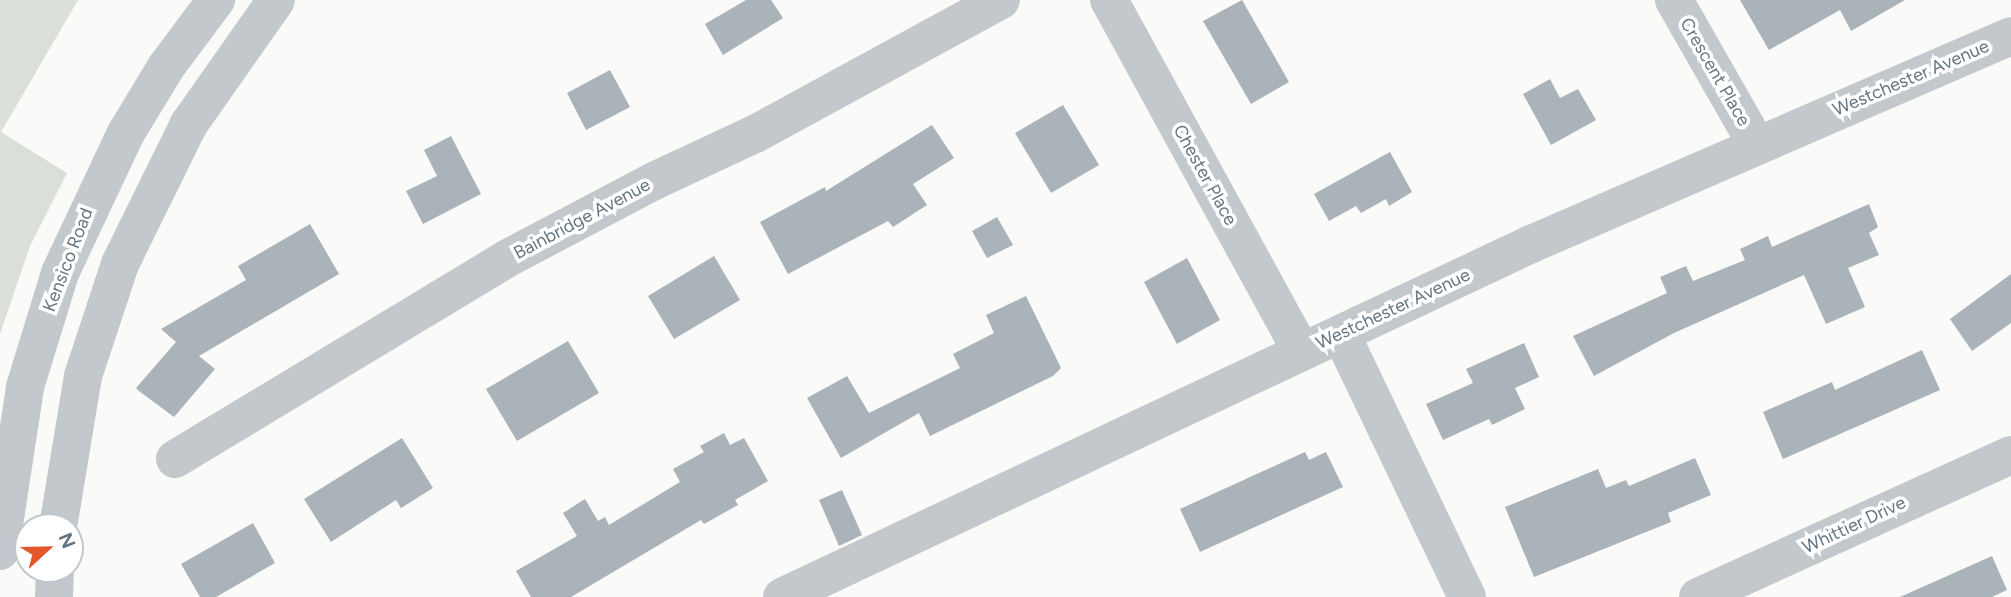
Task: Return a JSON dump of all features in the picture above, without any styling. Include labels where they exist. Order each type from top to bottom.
[{"type":"street","name":"Kensico Road","points":[[0,551],[25,387],[60,273],[126,133],[166,67],[216,0]]},
{"type":"street","points":[[60,513],[83,376],[120,264],[189,124],[276,0]]},
{"type":"street","name":"Bainbridge Avenue","points":[[175,459],[520,251],[654,181],[755,134],[1001,0]]},
{"type":"street","name":"Chester Place","points":[[1109,0],[1301,351]]},
{"type":"street","name":"Crescent Place","points":[[1674,0],[1756,144]]},
{"type":"street","name":"Westchester Avenue","points":[[782,597],[1301,351],[1342,336],[1529,245],[1756,144],[2011,36]]},
{"type":"street","points":[[1342,336],[1467,597]]},
{"type":"street","name":"Whittier Drive","points":[[1698,597],[2011,455]]},
{"type":"shaded area","points":[[0,0],[78,0],[1,132],[67,173],[30,246],[0,334]]},
{"type":"building","points":[[746,0],[771,0],[783,18],[723,55],[705,24]]},
{"type":"building","points":[[1242,0],[1289,82],[1251,104],[1203,21]]},
{"type":"building","points":[[1740,0],[1905,0],[1851,31],[1840,10],[1769,50]]},
{"type":"building","points":[[610,70],[630,107],[586,130],[567,93]]},
{"type":"building","points":[[1550,79],[1560,98],[1578,89],[1596,120],[1551,145],[1523,94]]},
{"type":"building","points":[[1063,105],[1099,165],[1051,193],[1015,133]]},
{"type":"building","points":[[932,125],[954,158],[913,184],[927,205],[893,227],[888,221],[788,274],[760,222],[825,187],[826,191]]},
{"type":"building","points":[[451,136],[481,194],[423,224],[406,191],[437,176],[424,150]]},
{"type":"building","points":[[1390,152],[1412,192],[1389,206],[1386,199],[1361,213],[1356,206],[1329,221],[1314,194]]},
{"type":"building","points":[[1869,204],[1878,227],[1869,233],[1879,255],[1848,268],[1865,307],[1826,324],[1804,275],[1674,333],[1594,376],[1573,336],[1667,293],[1660,277],[1686,266],[1693,281],[1745,260],[1740,249],[1768,236],[1772,247]]},
{"type":"building","points":[[997,217],[1013,245],[987,258],[972,231]]},
{"type":"building","points":[[310,224],[339,274],[199,356],[215,369],[174,417],[136,388],[176,342],[161,329],[246,280],[238,266]]},
{"type":"building","points":[[714,256],[740,300],[674,339],[648,296]]},
{"type":"building","points":[[1187,258],[1220,320],[1177,344],[1144,282]]},
{"type":"building","points":[[2011,274],[2011,323],[1972,351],[1950,319]]},
{"type":"building","points":[[1026,296],[1061,368],[1053,376],[930,436],[919,413],[841,458],[807,398],[847,376],[869,413],[960,368],[953,354],[994,333],[986,315]]},
{"type":"building","points":[[568,341],[599,393],[517,441],[486,389]]},
{"type":"building","points":[[1524,343],[1539,377],[1515,388],[1525,409],[1492,425],[1489,419],[1443,440],[1426,404],[1473,383],[1466,369]]},
{"type":"building","points":[[1922,350],[1940,390],[1783,459],[1763,412],[1832,382],[1835,390]]},
{"type":"building","points":[[724,433],[730,445],[744,438],[768,481],[735,500],[738,505],[704,524],[701,520],[571,597],[531,597],[516,571],[577,536],[563,513],[585,499],[598,521],[605,517],[609,525],[680,482],[673,469],[704,452],[700,446]]},
{"type":"building","points":[[402,438],[433,488],[401,508],[396,500],[331,542],[304,499]]},
{"type":"building","points":[[1305,452],[1309,460],[1326,452],[1343,487],[1200,552],[1180,509]]},
{"type":"building","points":[[1695,458],[1711,495],[1668,513],[1671,522],[1534,577],[1505,507],[1598,469],[1606,488],[1626,480],[1629,486]]},
{"type":"building","points":[[842,490],[862,535],[839,546],[819,500]]},
{"type":"building","points":[[253,523],[275,563],[216,597],[200,597],[181,564]]},
{"type":"building","points":[[1992,556],[2007,590],[1992,597],[1900,597]]}]
